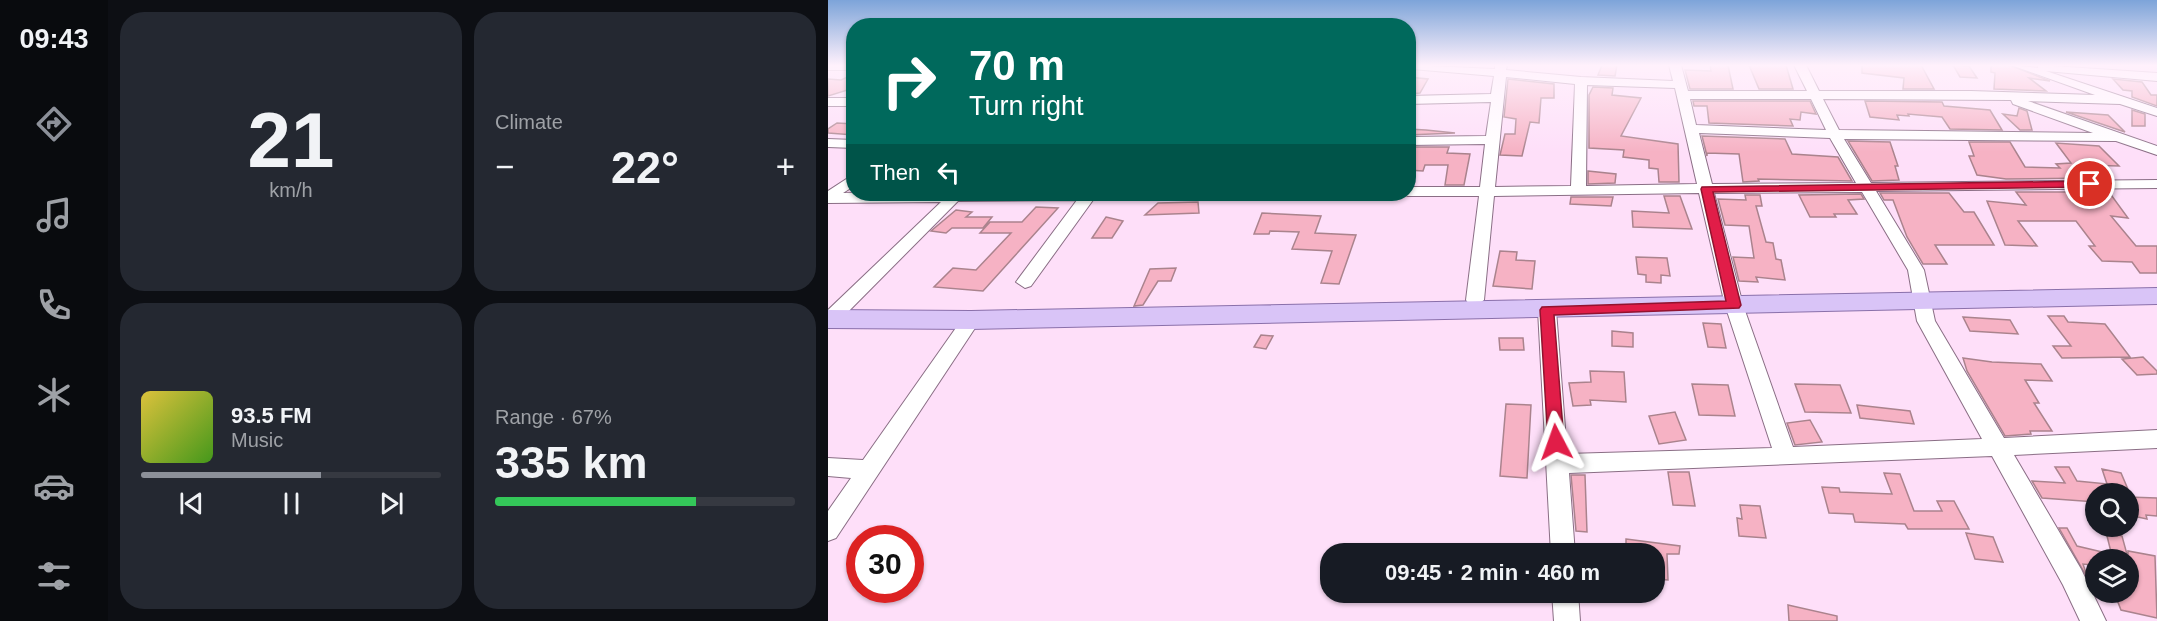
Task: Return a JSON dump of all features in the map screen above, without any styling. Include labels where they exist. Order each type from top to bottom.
[{"type":"main road","points":[[830,315],[1475,300],[1733,300],[2157,286]]},
{"type":"main road","points":[[1921,295],[2157,296]]},
{"type":"main road","points":[[830,315],[971,320],[1547,310],[1733,300]]},
{"type":"street","points":[[1475,300],[1497,94]]},
{"type":"street","points":[[1578,190],[1581,94]]},
{"type":"street","points":[[1682,94],[1733,300],[1786,457]]},
{"type":"street","points":[[1786,94],[2000,95],[2119,100]]},
{"type":"street","points":[[2101,94],[2157,112]]},
{"type":"street","points":[[1813,95],[1916,270],[1926,321],[2072,577],[2093,621]]},
{"type":"street","points":[[2000,95],[2157,151]]},
{"type":"street","points":[[1416,100],[1497,98]]},
{"type":"street","points":[[828,102],[846,102]]},
{"type":"street","points":[[1691,129],[1834,134],[2116,137]]},
{"type":"street","points":[[1416,141],[1492,140]]},
{"type":"street","points":[[828,143],[846,144]]},
{"type":"street","points":[[828,198],[846,184]]},
{"type":"street","points":[[1416,192],[2157,184]]},
{"type":"street","points":[[828,198],[846,198]]},
{"type":"street","points":[[830,315],[950,201]]},
{"type":"street","points":[[1025,282],[1084,201]]},
{"type":"street","points":[[1547,310],[1562,543]]},
{"type":"street","points":[[828,530],[971,320]]},
{"type":"street","points":[[1557,464],[1786,457],[1997,446],[2155,442]]},
{"type":"street","points":[[828,467],[869,470]]},
{"type":"street","points":[[1566,603],[1567,621]]},
{"type":"building","points":[[1506,94],[1554,94],[1554,98],[1541,98],[1539,123],[1530,122],[1522,156],[1500,155],[1505,134],[1515,134],[1516,119],[1504,117]]},
{"type":"building","points":[[1612,94],[1641,98],[1621,136],[1678,144],[1679,182],[1659,182],[1658,169],[1649,168],[1649,160],[1623,157],[1624,150],[1589,148],[1589,95]]},
{"type":"building","points":[[2132,94],[2157,95],[2157,106],[2132,97]]},
{"type":"building","points":[[1693,101],[1810,101],[1816,114],[1801,112],[1800,120],[1790,119],[1793,126],[1709,123],[1707,106],[1694,106]]},
{"type":"building","points":[[1865,101],[1942,102],[1944,106],[1990,110],[2002,130],[1950,129],[1942,117],[1897,115],[1899,120],[1870,117]]},
{"type":"building","points":[[2019,108],[2027,111],[2032,130],[2020,130],[2003,114],[2017,116]]},
{"type":"building","points":[[2132,110],[2145,114],[2145,126],[2132,126]]},
{"type":"building","points":[[2066,112],[2108,115],[2125,132]]},
{"type":"building","points":[[837,123],[846,124],[846,134],[828,133],[828,129]]},
{"type":"building","points":[[1416,129],[1426,130],[1455,133],[1416,135]]},
{"type":"building","points":[[1702,136],[1785,139],[1792,154],[1838,157],[1852,181],[1758,179],[1759,181],[1743,182],[1739,154],[1707,153],[1707,156]]},
{"type":"building","points":[[1848,141],[1890,142],[1898,166],[1895,166],[1899,180],[1872,181]]},
{"type":"building","points":[[1969,142],[2010,142],[2025,167],[2060,168],[2056,164],[2071,163],[2056,143],[2099,146],[2119,166],[2079,165],[2090,178],[2006,179],[1977,175],[1969,156],[1974,156]]},
{"type":"building","points":[[1416,147],[1449,147],[1447,153],[1470,154],[1464,185],[1445,185],[1448,165],[1425,165],[1423,171],[1416,171]]},
{"type":"building","points":[[1588,171],[1616,174],[1615,183],[1588,184]]},
{"type":"building","points":[[2016,192],[2109,192],[2128,218],[2111,216],[2136,246],[2157,246],[2157,273],[2140,273],[2132,262],[2102,261],[2089,246],[2095,246],[2076,221],[2018,221],[2037,246],[2005,245],[1987,201],[2026,205]]},
{"type":"building","points":[[1880,193],[1949,193],[1964,212],[1974,212],[1994,245],[1935,245],[1947,264],[1923,264],[1907,237],[1893,200],[1884,200]]},
{"type":"building","points":[[1861,194],[1864,199],[1848,200],[1857,214],[1834,214],[1836,217],[1810,217],[1799,195]]},
{"type":"building","points":[[1745,195],[1760,195],[1762,206],[1756,206],[1766,242],[1773,243],[1776,259],[1781,260],[1785,280],[1756,277],[1758,282],[1739,281],[1733,257],[1754,258],[1749,226],[1725,225],[1718,199],[1746,200]]},
{"type":"building","points":[[1664,196],[1680,196],[1692,229],[1633,227],[1632,211],[1669,213]]},
{"type":"building","points":[[1571,197],[1613,197],[1611,206],[1570,204]]},
{"type":"building","points":[[1198,202],[1199,213],[1145,215],[1158,203]]},
{"type":"building","points":[[1036,207],[1058,208],[983,291],[934,287],[953,268],[976,270],[1011,233],[980,233],[990,222],[1022,222]]},
{"type":"building","points":[[956,210],[972,212],[966,217],[992,217],[983,228],[952,228],[946,233],[931,231]]},
{"type":"building","points":[[1262,213],[1321,216],[1315,233],[1356,235],[1339,284],[1321,283],[1332,251],[1292,249],[1299,232],[1270,231],[1269,234],[1254,234]]},
{"type":"building","points":[[1106,217],[1123,221],[1112,238],[1092,238]]},
{"type":"building","points":[[1500,251],[1517,252],[1516,260],[1535,261],[1532,289],[1493,286]]},
{"type":"building","points":[[1636,257],[1667,258],[1670,276],[1661,275],[1661,283],[1646,282],[1646,275],[1638,274]]},
{"type":"building","points":[[1176,268],[1171,281],[1158,281],[1143,305],[1134,306],[1150,269]]},
{"type":"building","points":[[2048,316],[2064,316],[2068,322],[2105,324],[2130,357],[2062,358],[2053,346],[2071,346]]},
{"type":"building","points":[[1963,317],[2010,320],[2018,334],[1970,331]]},
{"type":"building","points":[[1703,323],[1721,324],[1726,348],[1708,347]]},
{"type":"building","points":[[1612,331],[1633,333],[1633,347],[1612,346]]},
{"type":"building","points":[[1261,335],[1273,336],[1266,349],[1254,347]]},
{"type":"building","points":[[1499,338],[1523,338],[1524,350],[1500,350]]},
{"type":"building","points":[[2143,357],[2157,371],[2157,374],[2137,375],[2122,359]]},
{"type":"building","points":[[1963,358],[2041,364],[2052,381],[2025,380],[2039,403],[2034,403],[2052,431],[2030,431],[2031,434],[2005,436],[1967,371]]},
{"type":"building","points":[[1590,371],[1624,372],[1626,402],[1590,400],[1591,405],[1573,406],[1569,383],[1591,382]]},
{"type":"building","points":[[1692,384],[1728,385],[1735,416],[1699,415]]},
{"type":"building","points":[[1795,384],[1840,385],[1851,413],[1805,412]]},
{"type":"building","points":[[1506,404],[1531,405],[1527,478],[1500,476]]},
{"type":"building","points":[[1857,405],[1910,411],[1914,424],[1860,418]]},
{"type":"building","points":[[1675,412],[1686,440],[1659,444],[1649,416]]},
{"type":"building","points":[[1810,420],[1822,442],[1795,445],[1787,423]]},
{"type":"building","points":[[2055,467],[2069,467],[2077,481],[2097,483],[2085,483],[2085,501],[2042,498],[2032,481],[2065,483]]},
{"type":"building","points":[[2102,469],[2121,473],[2125,483],[2107,483]]},
{"type":"building","points":[[1668,472],[1689,472],[1695,506],[1673,505]]},
{"type":"building","points":[[1884,473],[1900,474],[1914,511],[1942,511],[1937,501],[1954,501],[1969,529],[1908,529],[1905,524],[1855,522],[1853,514],[1829,513],[1822,487],[1839,488],[1840,492],[1892,494]]},
{"type":"building","points":[[1571,475],[1585,475],[1587,532],[1576,531]]},
{"type":"building","points":[[2139,497],[2157,498],[2157,516],[2146,515],[2147,519],[2139,517]]},
{"type":"building","points":[[1740,505],[1760,506],[1766,538],[1739,536],[1737,518],[1742,519]]},
{"type":"building","points":[[2059,528],[2067,528],[2077,546],[2090,549],[2085,549],[2085,564],[2083,564],[2085,574]]},
{"type":"building","points":[[1966,533],[1993,537],[2003,562],[1975,559]]},
{"type":"building","points":[[2107,537],[2122,537],[2126,549],[2110,549]]},
{"type":"building","points":[[1626,539],[1657,543],[1626,543]]},
{"type":"building","points":[[1665,544],[1680,546],[1679,554],[1667,554],[1668,580],[1665,580]]},
{"type":"building","points":[[2139,553],[2155,556],[2157,618],[2121,610],[2118,603],[2139,603]]},
{"type":"building","points":[[1788,605],[1837,616],[1837,621],[1789,621]]},
{"type":"route","points":[[1556,442],[1547,310],[1734,305],[1706,189],[2090,184]]}]
